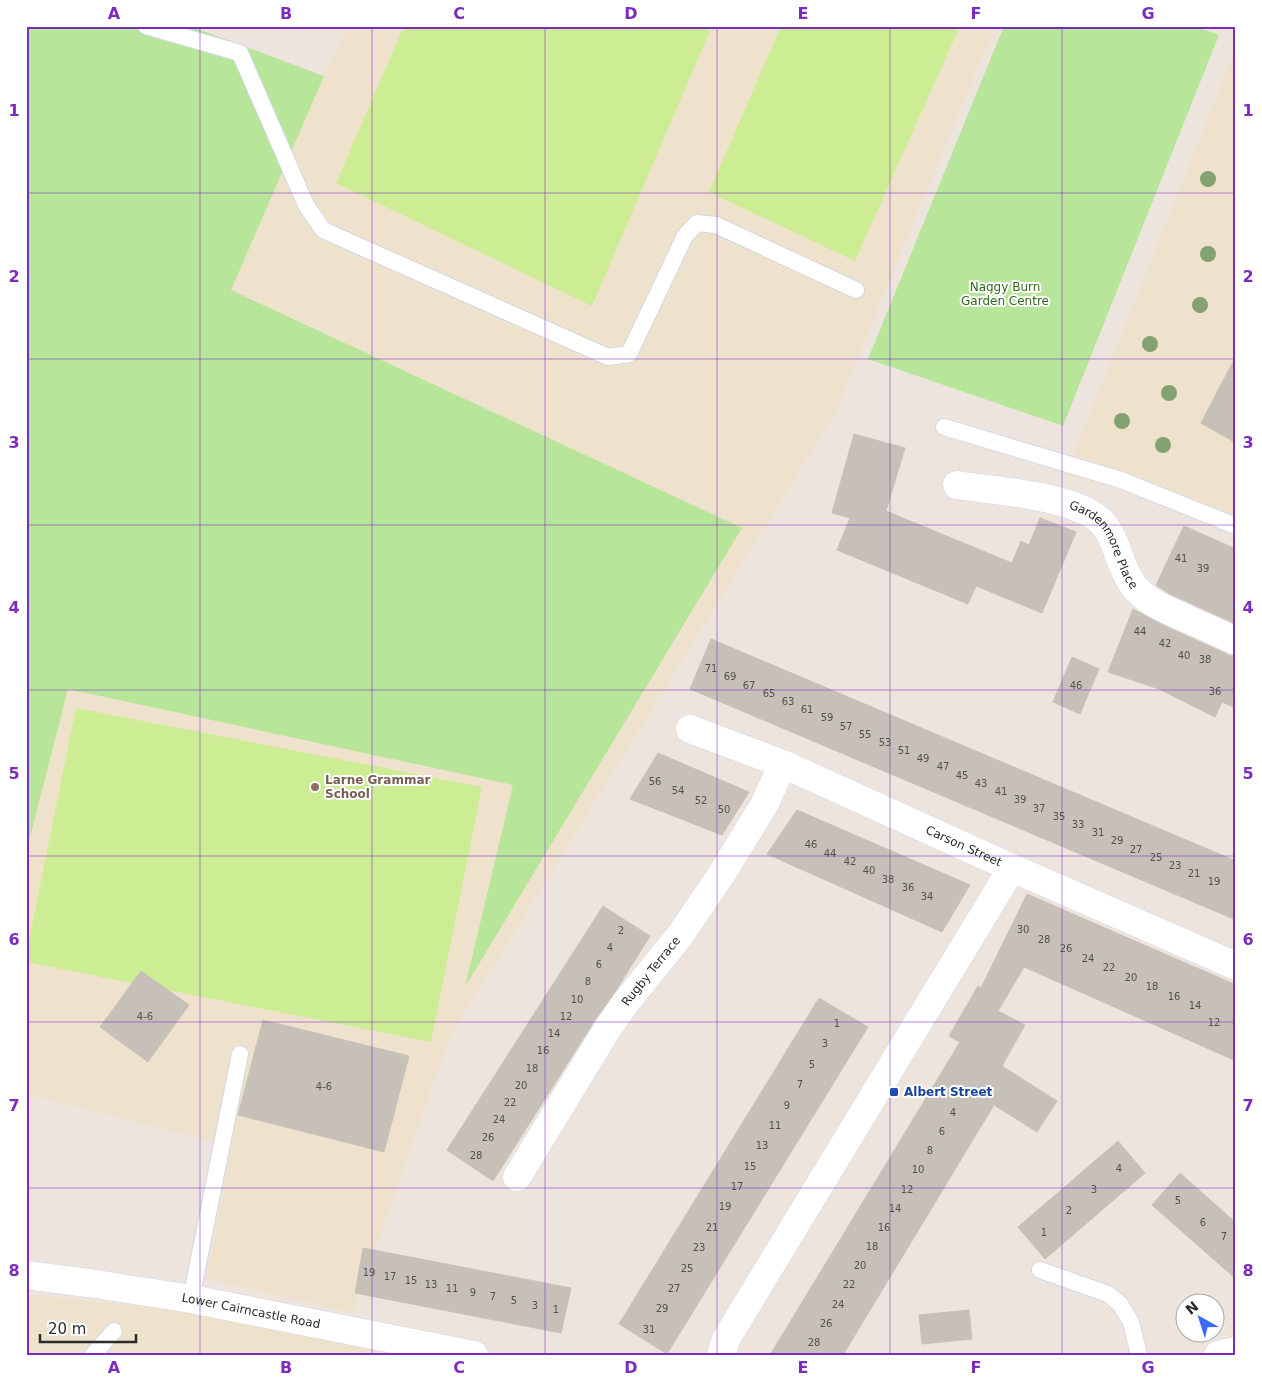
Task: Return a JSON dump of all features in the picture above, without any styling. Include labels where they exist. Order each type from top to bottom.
[{"type":"street","name":"Gardenmore Place","points":[[957,485],[1048,499],[1064,503],[1090,514],[1097,518],[1107,530],[1116,545],[1126,573],[1144,597],[1162,608],[1236,641]]},
{"type":"street","name":"Carson Street","points":[[690,729],[782,764],[1012,868],[1236,966]]},
{"type":"street","name":"Rugby Terrace","points":[[517,1177],[608,1028],[627,1001],[681,934],[721,875],[764,805],[782,764]]},
{"type":"street","points":[[721,1355],[726,1340],[1012,868]]},
{"type":"street","name":"Lower Cairncastle Road","points":[[26,1276],[96,1284],[191,1299],[458,1353]]},
{"type":"street","points":[[1218,1355],[1236,1351]]},
{"type":"lane","points":[[146,26],[240,53],[306,205],[323,230],[608,357],[629,354],[685,236],[697,223],[716,225],[856,290]]},
{"type":"lane","points":[[944,427],[1122,480],[1236,526]]},
{"type":"lane","points":[[191,1299],[240,1054]]},
{"type":"lane","points":[[1040,1270],[1108,1294],[1120,1304],[1130,1322],[1139,1355]]},
{"type":"lane","points":[[93,1355],[114,1331]]},
{"type":"shaded area","name":"Larne Grammar School","points":[[26,26],[190,26],[323,76],[349,26],[995,26],[834,415],[450,1036],[353,1313],[207,1279],[231,1146],[26,1094]]},
{"type":"shaded area","points":[[1236,47],[1236,532],[1158,499],[1065,475]]},
{"type":"shaded area","points":[[26,1294],[194,1312],[391,1355],[26,1355]]},
{"type":"green space","points":[[26,26],[190,26],[324,76],[231,290],[742,528],[465,987],[513,785],[68,689],[26,853]]},
{"type":"green space","points":[[404,26],[712,26],[592,306],[336,183]]},
{"type":"green space","points":[[781,26],[960,26],[855,261],[709,192]]},
{"type":"green space","name":"Naggy Burn Garden Centre","points":[[1004,26],[1194,26],[1219,35],[1063,426],[868,359]]},
{"type":"green space","points":[[76,708],[482,787],[431,1042],[26,962]]},
{"type":"building","points":[[1236,356],[1236,443],[1201,423]]},
{"type":"building","points":[[854,434],[905,448],[886,511],[1012,563],[1021,541],[1029,545],[1040,518],[1076,532],[1042,613],[976,586],[968,604],[837,550],[850,518],[832,513]]},
{"type":"building","points":[[1184,526],[1236,549],[1236,624],[1170,594],[1156,585]]},
{"type":"building","points":[[1133,609],[1165,626],[1229,655],[1236,656],[1236,708],[1222,702],[1215,717],[1159,689],[1108,672]]},
{"type":"building","points":[[711,639],[1236,861],[1236,920],[690,689]]},
{"type":"building","points":[[1072,657],[1099,669],[1080,714],[1053,702]]},
{"type":"building","points":[[658,753],[749,792],[722,835],[630,799]]},
{"type":"building","points":[[797,810],[970,885],[942,932],[767,854]]},
{"type":"building","points":[[1027,894],[1236,985],[1236,1061],[1024,967],[998,1011],[1025,1025],[1002,1066],[1057,1101],[1037,1132],[994,1105],[843,1355],[770,1355],[960,1042],[949,1036],[978,986],[981,988]]},
{"type":"building","points":[[603,906],[650,936],[493,1181],[447,1150]]},
{"type":"building","points":[[141,971],[189,1005],[148,1062],[100,1027]]},
{"type":"building","points":[[819,998],[868,1027],[667,1354],[619,1324]]},
{"type":"building","points":[[263,1020],[409,1056],[384,1152],[238,1115]]},
{"type":"building","points":[[1118,1141],[1145,1173],[1045,1259],[1018,1227]]},
{"type":"building","points":[[1180,1173],[1236,1223],[1236,1279],[1152,1205]]},
{"type":"building","points":[[363,1248],[571,1288],[561,1333],[355,1293]]},
{"type":"building","points":[[969,1310],[972,1339],[922,1344],[919,1315]]},
{"type":"place","name":"Larne Grammar School","points":[[315,787]]},
{"type":"place","name":"Albert Street","points":[[894,1092]]}]
